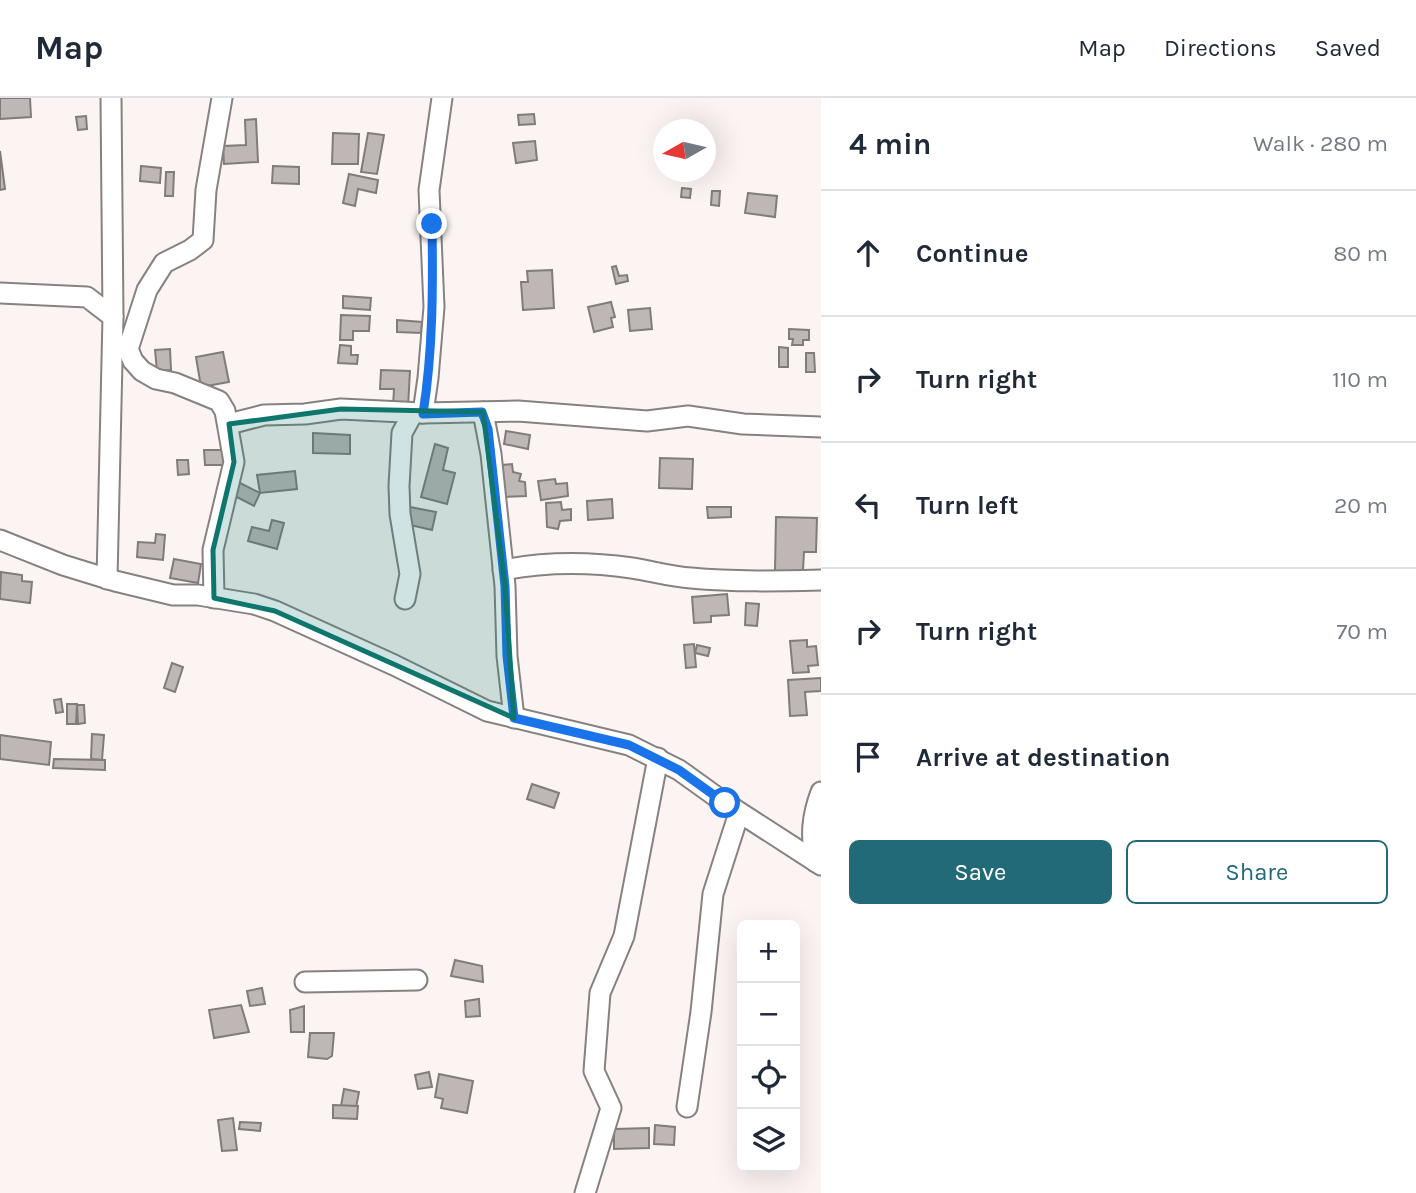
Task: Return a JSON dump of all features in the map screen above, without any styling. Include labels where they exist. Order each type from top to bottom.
[{"type":"street","points":[[107,579],[113,317],[111,98]]},
{"type":"street","points":[[214,598],[213,550],[234,462],[225,411],[219,401],[175,383],[156,379],[142,371],[128,349],[147,290],[164,263],[203,240],[206,190],[222,98]]},
{"type":"street","points":[[405,599],[410,574],[400,514],[400,459],[402,433],[418,413],[428,378],[434,307],[429,190],[442,98]]},
{"type":"street","points":[[0,293],[87,297],[113,317]]},
{"type":"street","points":[[229,424],[248,417],[305,415],[341,408],[418,413],[518,411],[647,421],[688,416],[743,424],[821,427]]},
{"type":"street","points":[[482,412],[488,429],[491,454],[514,718]]},
{"type":"street","points":[[0,540],[107,579],[173,595],[254,604],[394,664],[487,711],[629,745],[659,758],[818,863]]},
{"type":"street","points":[[503,570],[525,566],[599,565],[628,567],[690,578],[821,580]]},
{"type":"street","points":[[584,1193],[611,1108],[594,1071],[600,993],[624,936],[659,758]]},
{"type":"street","points":[[818,863],[812,844],[812,818],[821,792]]},
{"type":"street","points":[[687,1107],[701,1012],[713,894],[739,813]]},
{"type":"street","points":[[305,982],[417,980]]},
{"type":"highlighted area","points":[[341,409],[483,412],[505,586],[514,718],[275,611],[214,598],[213,550],[234,462],[229,424]]},
{"type":"building","points":[[0,98],[30,98],[31,117],[0,119]]},
{"type":"building","points":[[534,114],[535,124],[519,125],[518,115]]},
{"type":"building","points":[[86,116],[87,129],[78,130],[76,117]]},
{"type":"building","points":[[256,119],[258,162],[224,164],[223,146],[246,145],[245,120]]},
{"type":"building","points":[[333,133],[359,134],[358,164],[332,164]]},
{"type":"building","points":[[368,133],[384,135],[377,174],[361,172]]},
{"type":"building","points":[[535,141],[537,160],[516,163],[513,143]]},
{"type":"building","points":[[0,151],[5,189],[0,190]]},
{"type":"building","points":[[141,166],[161,168],[160,183],[140,181]]},
{"type":"building","points":[[273,166],[299,167],[299,184],[272,183]]},
{"type":"building","points":[[166,172],[174,172],[173,196],[165,196]]},
{"type":"building","points":[[349,174],[378,180],[376,193],[358,189],[355,206],[343,203]]},
{"type":"building","points":[[682,188],[691,189],[690,198],[681,197]]},
{"type":"building","points":[[712,191],[720,191],[719,206],[711,205]]},
{"type":"building","points":[[748,193],[777,196],[775,217],[745,213]]},
{"type":"building","points":[[616,266],[619,276],[627,275],[628,281],[616,284],[612,267]]},
{"type":"building","points":[[552,270],[554,308],[523,310],[521,282],[528,282],[527,271]]},
{"type":"building","points":[[343,296],[371,298],[370,310],[343,308]]},
{"type":"building","points":[[611,302],[615,317],[611,318],[613,327],[594,332],[588,307]]},
{"type":"building","points":[[650,308],[652,329],[630,331],[628,310]]},
{"type":"building","points":[[341,315],[370,316],[369,331],[353,331],[353,340],[340,340]]},
{"type":"building","points":[[397,320],[422,322],[421,333],[397,332]]},
{"type":"building","points":[[789,329],[809,330],[809,340],[803,340],[803,345],[792,345]]},
{"type":"building","points":[[340,345],[351,346],[351,355],[358,355],[357,364],[338,363]]},
{"type":"building","points":[[779,347],[788,348],[788,367],[779,367]]},
{"type":"building","points":[[170,349],[171,370],[157,371],[155,350]]},
{"type":"building","points":[[223,352],[229,382],[201,387],[196,357]]},
{"type":"building","points":[[806,353],[814,353],[815,372],[806,372]]},
{"type":"building","points":[[381,370],[410,371],[408,407],[393,406],[394,389],[380,389]]},
{"type":"building","points":[[506,431],[530,435],[528,449],[504,444]]},
{"type":"building","points":[[313,433],[350,435],[350,454],[313,453]]},
{"type":"building","points":[[435,444],[448,448],[443,470],[455,473],[447,504],[421,497]]},
{"type":"building","points":[[204,450],[226,450],[227,465],[205,465]]},
{"type":"building","points":[[660,458],[693,459],[692,489],[659,488]]},
{"type":"building","points":[[177,460],[188,460],[189,474],[178,475]]},
{"type":"building","points":[[512,464],[513,472],[521,474],[519,481],[525,482],[526,496],[504,497],[502,465]]},
{"type":"building","points":[[295,471],[297,489],[260,493],[257,475]]},
{"type":"building","points":[[555,479],[556,484],[567,483],[568,496],[541,500],[538,481]]},
{"type":"building","points":[[236,481],[260,493],[254,506],[229,493]]},
{"type":"building","points":[[612,499],[613,518],[588,520],[587,501]]},
{"type":"building","points":[[561,502],[562,510],[571,509],[571,520],[560,521],[558,529],[547,527],[546,503]]},
{"type":"building","points":[[410,507],[436,512],[432,530],[406,524]]},
{"type":"building","points":[[707,507],[731,507],[731,517],[708,518]]},
{"type":"building","points":[[776,517],[817,518],[816,552],[804,552],[803,571],[775,571]]},
{"type":"building","points":[[272,520],[284,523],[277,549],[248,541],[252,527],[269,531]]},
{"type":"building","points":[[156,534],[165,535],[163,560],[137,557],[138,542],[155,543]]},
{"type":"building","points":[[174,559],[201,564],[198,583],[170,578]]},
{"type":"building","points":[[1,572],[22,575],[22,581],[32,582],[30,603],[0,599]]},
{"type":"building","points":[[727,594],[729,615],[711,616],[711,622],[694,623],[692,597]]},
{"type":"building","points":[[746,603],[759,604],[757,626],[745,625]]},
{"type":"building","points":[[807,640],[807,647],[816,646],[818,665],[808,666],[809,672],[793,673],[790,641]]},
{"type":"building","points":[[694,644],[696,667],[686,668],[684,645]]},
{"type":"building","points":[[697,645],[710,648],[708,656],[695,653]]},
{"type":"building","points":[[172,663],[183,667],[175,692],[164,688]]},
{"type":"building","points":[[821,678],[821,691],[805,692],[807,715],[790,716],[788,680]]},
{"type":"building","points":[[61,699],[63,712],[56,713],[54,700]]},
{"type":"building","points":[[67,704],[77,704],[76,724],[67,724]]},
{"type":"building","points":[[77,705],[84,705],[85,723],[78,724]]},
{"type":"building","points":[[92,734],[104,735],[102,760],[91,759]]},
{"type":"building","points":[[0,735],[51,742],[49,765],[0,759]]},
{"type":"building","points":[[54,759],[105,760],[105,770],[53,768]]},
{"type":"building","points":[[532,784],[559,793],[554,808],[527,799]]},
{"type":"building","points":[[455,960],[482,966],[483,982],[451,976]]},
{"type":"building","points":[[262,988],[265,1004],[250,1006],[247,991]]},
{"type":"building","points":[[479,999],[480,1016],[466,1017],[465,1001]]},
{"type":"building","points":[[241,1005],[249,1032],[214,1038],[209,1010]]},
{"type":"building","points":[[304,1006],[304,1032],[291,1032],[290,1010]]},
{"type":"building","points":[[310,1033],[334,1033],[332,1056],[327,1059],[308,1057]]},
{"type":"building","points":[[429,1072],[432,1087],[418,1089],[415,1075]]},
{"type":"building","points":[[439,1074],[473,1081],[467,1113],[441,1108],[443,1099],[435,1097]]},
{"type":"building","points":[[344,1089],[359,1092],[356,1108],[341,1106]]},
{"type":"building","points":[[333,1105],[358,1106],[357,1119],[333,1118]]},
{"type":"building","points":[[233,1118],[237,1150],[222,1151],[218,1120]]},
{"type":"building","points":[[240,1122],[261,1123],[260,1131],[239,1129]]},
{"type":"building","points":[[655,1125],[675,1127],[674,1145],[654,1144]]},
{"type":"building","points":[[649,1128],[649,1148],[614,1149],[614,1129]]},
{"type":"route","points":[[432,224],[434,307],[423,414],[482,412],[488,429],[505,586],[507,656],[514,718],[629,745],[679,770],[725,803]]}]
